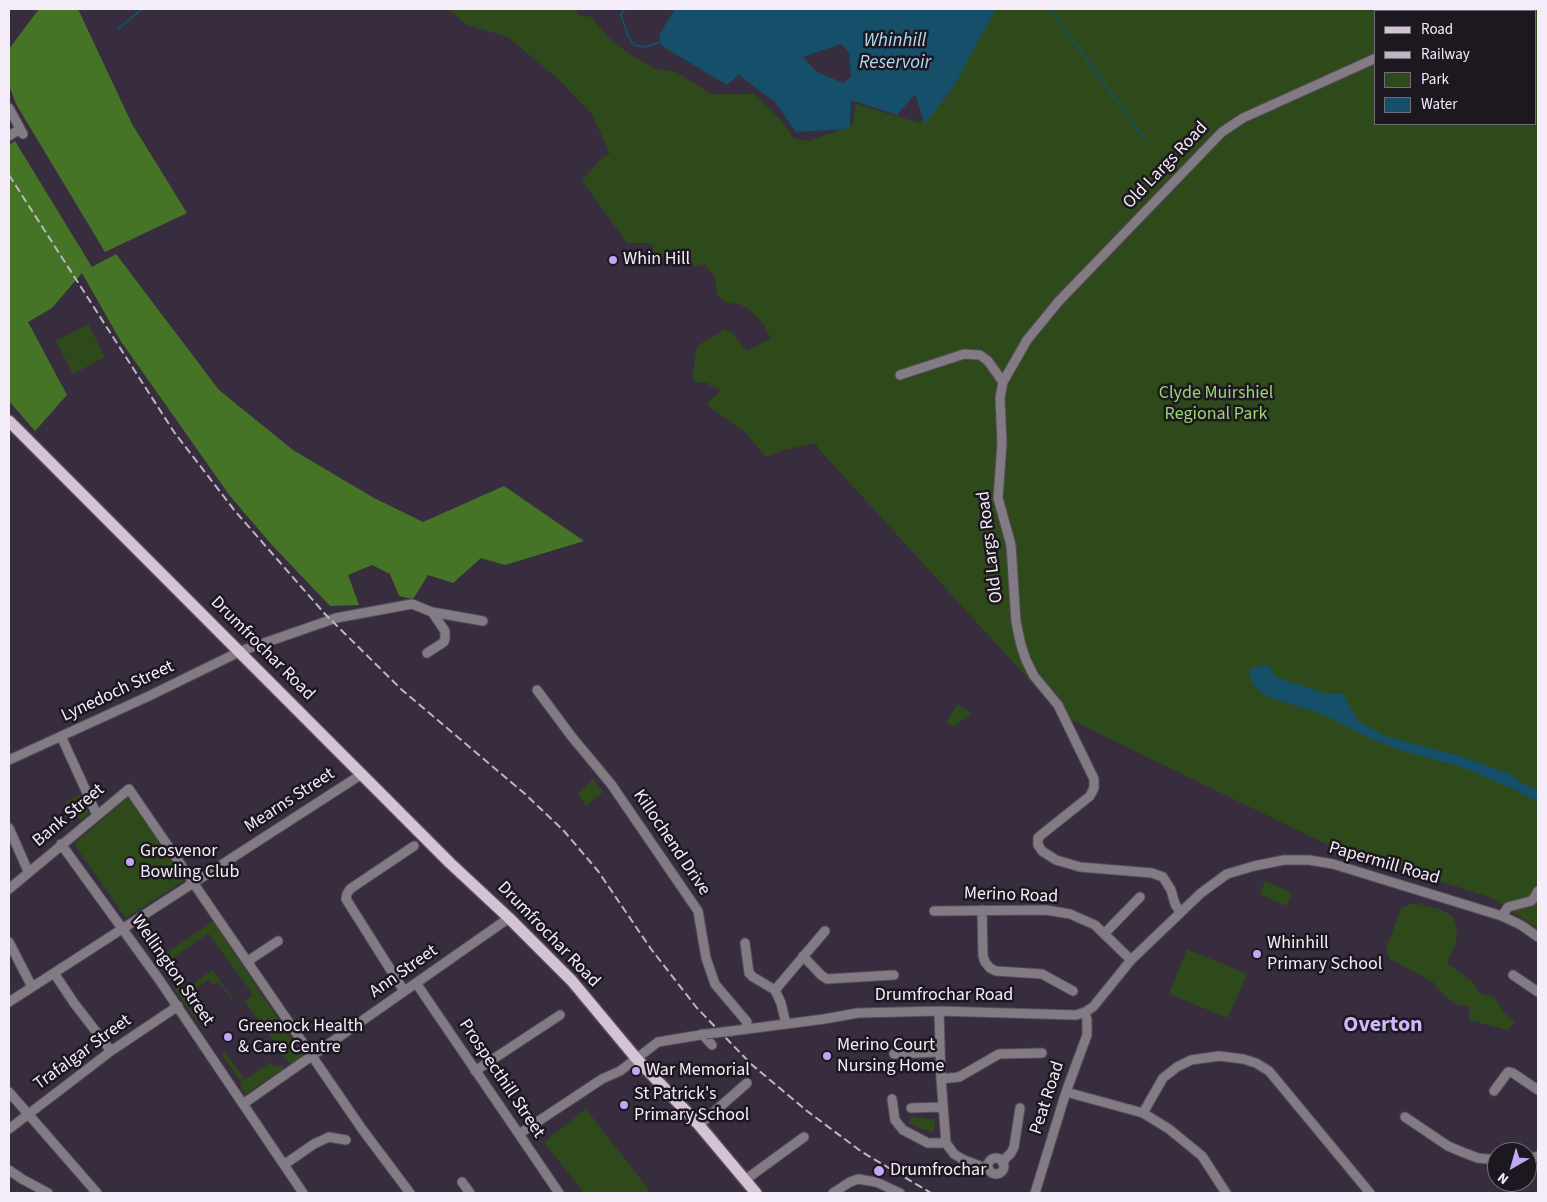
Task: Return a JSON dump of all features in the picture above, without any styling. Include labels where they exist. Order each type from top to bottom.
[{"type":"main road","name":"Drumfrochar Road","points":[[9,421],[450,863],[572,981],[636,1058]]},
{"type":"main road","points":[[636,1058],[699,1125],[745,1180],[752,1192]]},
{"type":"street","name":"Old Largs Road","points":[[1180,912],[1175,904],[1171,890],[1163,877],[1152,872],[1080,867],[1056,860],[1042,851],[1038,845],[1038,838],[1041,835],[1090,796],[1094,788],[1094,779],[1058,704],[1034,676],[1021,645],[1016,622],[1011,545],[998,498],[1002,443],[1000,398],[1003,382],[1027,340],[1059,301],[1222,132],[1242,118],[1374,59]]},
{"type":"street","points":[[9,108],[22,132],[9,136]]},
{"type":"street","points":[[900,375],[964,354],[980,355],[988,361],[1003,382]]},
{"type":"street","name":"Lynedoch Street","points":[[9,760],[150,696],[240,652],[336,618],[412,604],[432,612],[483,622]]},
{"type":"street","points":[[427,653],[444,642],[446,634],[432,612]]},
{"type":"street","name":"Killochend Drive","points":[[537,690],[611,784],[698,910],[706,958],[715,984],[747,1022],[746,1029]]},
{"type":"street","points":[[61,736],[97,815]]},
{"type":"street","name":"Mearns Street","points":[[9,1002],[362,774]]},
{"type":"street","name":"Bank Street","points":[[9,889],[28,871],[128,789],[193,882]]},
{"type":"street","points":[[9,828],[28,871]]},
{"type":"street","name":"Wellington Street","points":[[61,844],[178,1006],[303,1193]]},
{"type":"street","points":[[404,991],[346,899],[350,889],[414,846]]},
{"type":"street","name":"Papermill Road","points":[[1180,912],[1200,893],[1227,874],[1284,860],[1309,860],[1333,864],[1502,916],[1521,925],[1538,937]]},
{"type":"street","points":[[193,882],[362,1129],[410,1193]]},
{"type":"street","points":[[1502,916],[1508,907],[1531,901],[1538,891]]},
{"type":"street","points":[[1104,934],[1140,897]]},
{"type":"street","points":[[982,910],[983,956],[990,968],[996,971],[1042,974],[1073,991]]},
{"type":"street","name":"Merino Road","points":[[934,911],[1054,911],[1084,919],[1095,925],[1131,960]]},
{"type":"street","points":[[1085,1012],[1093,1007],[1131,960],[1180,912]]},
{"type":"street","name":"Ann Street","points":[[243,1104],[313,1057],[509,918]]},
{"type":"street","points":[[775,990],[825,932]]},
{"type":"street","points":[[248,961],[278,941]]},
{"type":"street","points":[[9,942],[32,987]]},
{"type":"street","points":[[745,943],[749,972],[753,977],[775,990],[781,1003],[786,1024]]},
{"type":"street","points":[[803,956],[820,975],[827,979],[894,974]]},
{"type":"street","points":[[54,974],[111,1051]]},
{"type":"street","points":[[1513,975],[1538,992]]},
{"type":"street","name":"Prospecthill Street","points":[[416,983],[559,1193]]},
{"type":"street","name":"Trafalgar Street","points":[[9,1128],[111,1051],[178,1006]]},
{"type":"street","points":[[939,1011],[941,1079],[946,1143],[954,1154],[964,1160],[988,1168],[993,1173],[999,1173],[1003,1168],[1002,1162],[1014,1147],[1020,1108]]},
{"type":"street","name":"Drumfrochar Road","points":[[636,1058],[658,1042],[858,1013],[939,1011],[1067,1016],[1085,1012]]},
{"type":"street","name":"Peat Road","points":[[1035,1193],[1086,1034],[1088,1020],[1085,1012]]},
{"type":"street","points":[[476,1071],[560,1015]]},
{"type":"street","points":[[704,1034],[712,1045]]},
{"type":"street","points":[[894,1054],[940,1052]]},
{"type":"street","points":[[941,1079],[959,1078],[999,1054],[1042,1053]]},
{"type":"street","points":[[1142,1114],[1163,1078],[1177,1067],[1192,1060],[1219,1056],[1243,1059],[1256,1063],[1269,1071],[1370,1193]]},
{"type":"street","points":[[519,1134],[636,1058]]},
{"type":"street","points":[[1494,1091],[1508,1072],[1513,1073],[1538,1090]]},
{"type":"street","points":[[699,1125],[747,1083]]},
{"type":"street","points":[[9,1092],[97,1193]]},
{"type":"street","points":[[1066,1092],[1142,1114],[1169,1129],[1202,1156],[1226,1193]]},
{"type":"street","points":[[892,1099],[895,1120],[903,1130],[928,1143],[946,1143]]},
{"type":"street","points":[[912,1108],[943,1107]]},
{"type":"street","points":[[1405,1117],[1448,1146],[1478,1158],[1487,1159]]},
{"type":"street","points":[[745,1180],[804,1137]]},
{"type":"street","points":[[285,1164],[314,1144],[329,1138],[346,1140]]},
{"type":"street","points":[[9,1170],[22,1180],[48,1193]]},
{"type":"street","points":[[833,1193],[858,1179],[876,1182],[900,1193]]},
{"type":"street","points":[[462,1182],[470,1193]]},
{"type":"green space","points":[[39,9],[78,9],[132,124],[187,213],[105,252],[16,104],[9,85],[9,49]]},
{"type":"green space","name":"Clyde Muirshiel Regional Park","points":[[448,9],[575,9],[579,15],[591,17],[609,38],[629,54],[656,69],[676,72],[711,94],[755,94],[781,120],[794,139],[808,141],[852,126],[856,104],[920,123],[970,47],[990,9],[1538,9],[1538,929],[1492,898],[1330,846],[1061,715],[818,448],[816,443],[765,456],[744,431],[707,405],[720,389],[709,385],[709,383],[696,382],[692,378],[697,346],[725,329],[732,333],[747,351],[771,338],[762,322],[751,311],[740,304],[726,303],[717,295],[715,277],[704,264],[694,266],[675,249],[665,253],[660,261],[654,259],[653,246],[648,243],[627,243],[582,181],[599,161],[610,153],[591,113],[558,79],[508,37],[467,25]]},
{"type":"green space","points":[[15,141],[92,267],[116,254],[219,390],[293,450],[374,498],[423,522],[504,486],[584,541],[505,565],[481,558],[453,583],[428,575],[413,599],[399,596],[390,574],[372,565],[348,575],[359,605],[330,606],[272,545],[230,496],[120,340],[82,273],[52,308],[28,322],[67,395],[35,431],[9,401],[9,145]]},
{"type":"green space","points":[[88,324],[105,357],[73,374],[56,341]]},
{"type":"green space","points":[[958,704],[972,714],[953,727],[946,722]]},
{"type":"green space","points":[[593,779],[603,792],[586,806],[578,794]]},
{"type":"green space","points":[[80,795],[89,813],[81,820],[66,802]]},
{"type":"green space","name":"Grosvenor Bowling Club","points":[[128,797],[185,880],[126,918],[74,844]]},
{"type":"green space","points":[[1265,881],[1292,893],[1286,906],[1260,894]]},
{"type":"green space","points":[[1414,903],[1439,909],[1453,916],[1457,930],[1455,945],[1447,963],[1473,982],[1479,993],[1494,997],[1505,1014],[1515,1021],[1508,1030],[1469,1020],[1469,1006],[1455,1004],[1433,982],[1390,959],[1386,950],[1401,908]]},
{"type":"green space","points":[[213,921],[303,1056],[290,1064],[281,1054],[245,1001],[252,996],[250,990],[208,933],[159,968],[155,961]]},
{"type":"green space","points":[[1187,949],[1247,974],[1228,1018],[1169,994]]},
{"type":"green space","points":[[213,970],[234,1001],[219,982],[213,985],[209,979],[188,994],[192,1000],[187,1004],[197,1018],[202,1015],[196,1020],[167,979],[176,989],[180,986],[184,990]]},
{"type":"green space","points":[[225,1052],[245,1080],[270,1062],[274,1067],[282,1065],[284,1068],[246,1094],[240,1085],[242,1083],[222,1055]]},
{"type":"green space","points":[[586,1109],[650,1191],[646,1193],[584,1193],[544,1142]]},
{"type":"green space","points":[[910,1117],[935,1119],[934,1132],[921,1129],[909,1123]]},
{"type":"water","name":"Whinhill Reservoir","points":[[675,9],[996,9],[952,89],[925,124],[915,94],[897,115],[851,100],[850,129],[796,132],[775,102],[739,75],[727,85],[662,46],[659,35]],"holes":[[[841,44],[849,53],[851,77],[843,83],[817,72],[803,57]]]},
{"type":"water","points":[[1268,665],[1278,678],[1325,693],[1343,694],[1358,721],[1385,736],[1460,756],[1510,774],[1520,782],[1538,791],[1538,802],[1465,768],[1376,741],[1320,713],[1268,697],[1252,683],[1249,670]]},
{"type":"waterway","points":[[118,29],[142,9]]},
{"type":"waterway","points":[[625,9],[621,14],[628,36],[634,45],[645,47],[661,42]]},
{"type":"waterway","points":[[1050,9],[1144,138]]},
{"type":"railway","points":[[9,175],[174,432],[235,511],[325,614],[402,690],[524,793],[564,831],[598,871],[651,949],[697,1008],[751,1064],[807,1111],[862,1152],[931,1193]]},
{"type":"place","name":"Whin Hill","points":[[613,260]]},
{"type":"place","name":"Grosvenor Bowling Club","points":[[130,862]]},
{"type":"place","name":"Whinhill Primary School","points":[[1257,954]]},
{"type":"place","name":"Greenock Health & Care Centre","points":[[228,1037]]},
{"type":"place","name":"Merino Court Nursing Home","points":[[827,1056]]},
{"type":"place","name":"War Memorial","points":[[636,1071]]},
{"type":"place","name":"St Patrick's Primary School","points":[[624,1105]]},
{"type":"place","name":"Drumfrochar","points":[[879,1171]]},
{"type":"district","name":"Overton","points":[[1383,1026]]}]
